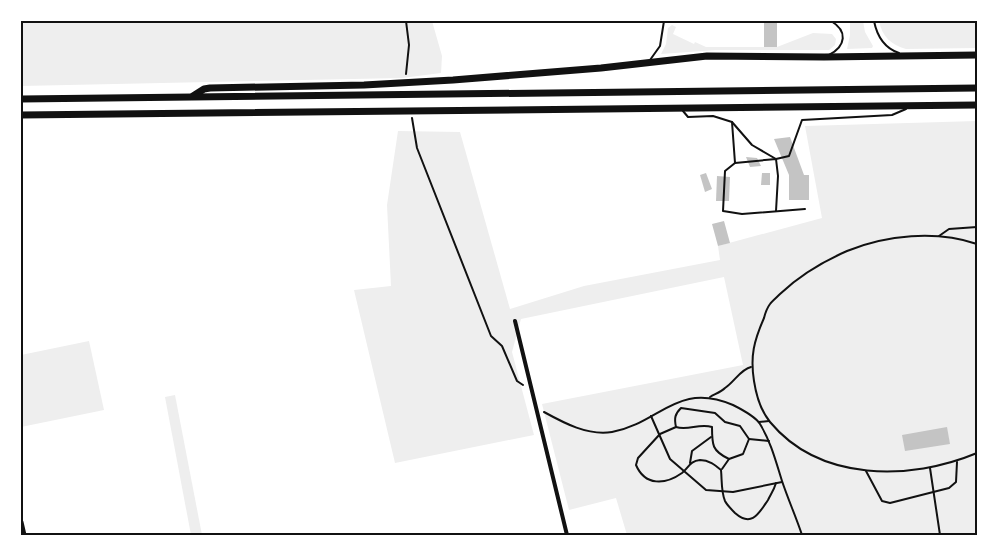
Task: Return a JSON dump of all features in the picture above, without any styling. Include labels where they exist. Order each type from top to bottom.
[{"type":"highway","points":[[192,97],[210,88],[374,85],[601,68],[708,56],[977,55]]},
{"type":"highway","points":[[21,99],[977,88]]},
{"type":"highway","points":[[21,115],[977,105]]},
{"type":"street","points":[[515,322],[567,535]]},
{"type":"street","points":[[21,522],[24,535]]},
{"type":"lane","points":[[647,63],[660,46],[664,21]]},
{"type":"lane","points":[[824,57],[838,50],[843,42],[843,35],[839,27],[831,21]]},
{"type":"lane","points":[[874,21],[876,32],[883,43],[893,51],[908,56]]},
{"type":"lane","points":[[805,209],[742,214],[723,210],[725,171],[735,163],[789,156],[802,120],[892,114],[914,105]]},
{"type":"lane","points":[[680,108],[688,117],[713,116],[732,122],[752,145],[776,159]]},
{"type":"lane","points":[[732,122],[735,163]]},
{"type":"lane","points":[[776,159],[778,176],[776,211]]},
{"type":"path","points":[[406,21],[408,45],[406,71]]},
{"type":"path","points":[[414,133],[418,148],[491,336],[502,346],[518,381],[531,390]]},
{"type":"path","points":[[938,236],[949,229],[977,227]]},
{"type":"path","points":[[977,244],[938,236],[897,237],[859,246],[825,260],[794,280],[769,305],[754,341],[751,366],[756,395],[769,421],[789,441],[810,455],[846,468],[893,471],[930,468],[957,461],[977,453]]},
{"type":"path","points":[[710,397],[725,389],[745,368],[751,366]]},
{"type":"path","points":[[535,404],[545,413],[566,424],[585,431],[611,432],[635,424],[679,401],[710,397],[735,406],[760,422],[769,441],[802,535]]},
{"type":"path","points":[[676,427],[676,413],[682,408],[697,411],[704,410],[715,413],[725,422],[740,426],[749,439],[769,441]]},
{"type":"path","points":[[651,416],[670,459],[706,490],[733,492],[782,482]]},
{"type":"path","points":[[760,422],[769,421]]},
{"type":"path","points":[[712,436],[692,451],[690,463],[683,472],[664,481],[652,481],[644,478],[639,473],[636,465],[638,458],[660,434],[676,427],[690,428],[704,425],[712,427],[714,448],[719,454],[729,459]]},
{"type":"path","points":[[749,439],[743,454],[729,459],[721,470],[722,491],[725,503],[741,517],[747,519],[755,518],[762,511],[774,491],[776,483]]},
{"type":"path","points":[[690,463],[701,460],[712,462],[721,470]]},
{"type":"path","points":[[866,470],[882,501],[890,503],[949,488],[956,482],[957,461]]},
{"type":"path","points":[[930,468],[940,535]]},
{"type":"shaded area","points":[[21,21],[432,21],[442,56],[441,73],[402,78],[21,86]]},
{"type":"shaded area","points":[[850,21],[863,21],[865,32],[873,46],[872,48],[847,49]]},
{"type":"shaded area","points":[[879,21],[977,21],[977,48],[906,49],[888,39],[882,31]]},
{"type":"shaded area","points":[[672,25],[676,27],[673,34],[694,44],[695,42],[706,47],[777,47],[813,33],[832,34],[836,39],[835,45],[829,50],[716,50],[661,54],[666,44],[668,28]]},
{"type":"shaded area","points":[[977,121],[977,535],[627,535],[616,498],[569,510],[542,404],[743,365],[724,277],[521,319],[512,352],[534,435],[395,463],[354,290],[391,286],[387,205],[398,131],[460,132],[510,309],[584,286],[720,260],[718,246],[822,218],[805,126]]},
{"type":"shaded area","points":[[89,341],[104,410],[21,427],[21,355]]},
{"type":"shaded area","points":[[175,395],[202,535],[191,535],[165,397]]},
{"type":"building","points":[[764,21],[777,21],[777,47],[764,47]]},
{"type":"building","points":[[790,137],[804,175],[809,175],[809,200],[789,200],[789,175],[774,139]]},
{"type":"building","points":[[746,157],[757,158],[761,166],[750,167]]},
{"type":"building","points":[[706,173],[712,189],[705,192],[700,175]]},
{"type":"building","points":[[762,173],[770,173],[770,185],[761,185]]},
{"type":"building","points":[[717,176],[730,177],[729,201],[716,201]]},
{"type":"building","points":[[724,221],[730,243],[718,246],[712,224]]},
{"type":"building","points":[[947,427],[950,444],[905,451],[902,435]]}]
